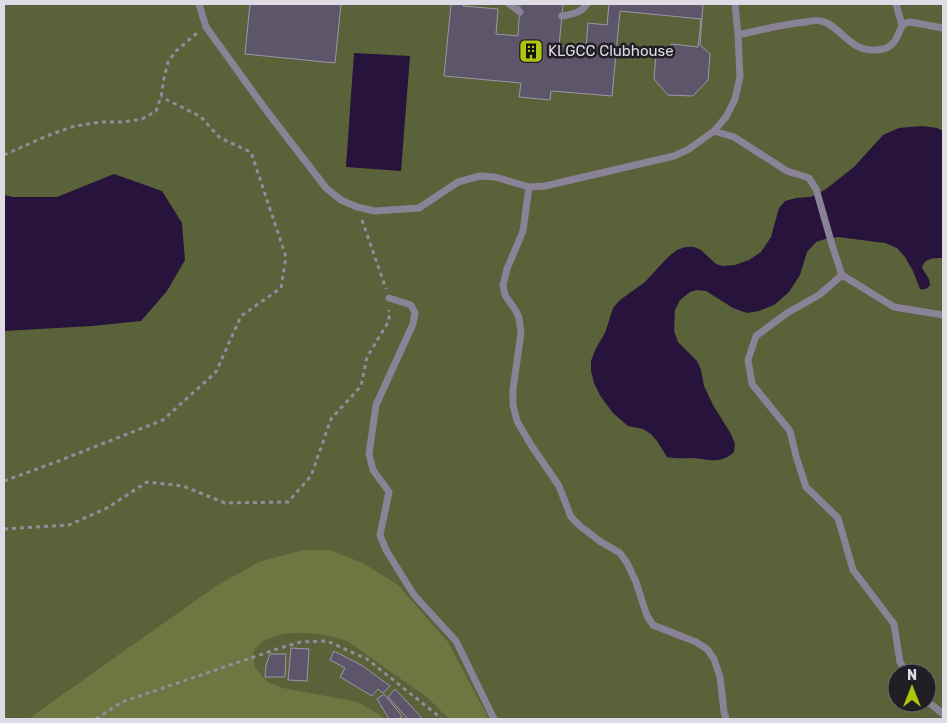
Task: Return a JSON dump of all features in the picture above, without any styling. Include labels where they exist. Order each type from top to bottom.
[{"type":"lane","points":[[199,4],[206,27],[326,188],[341,200],[357,207],[375,211],[419,208],[458,182],[480,176],[495,177],[528,187],[545,186],[674,156],[689,149],[714,131],[726,117],[735,99],[740,77],[735,4]]},
{"type":"lane","points":[[509,4],[520,12]]},
{"type":"lane","points":[[562,16],[579,12],[588,4]]},
{"type":"lane","points":[[896,4],[902,25]]},
{"type":"lane","points":[[738,35],[792,23],[822,21],[832,26],[856,46],[877,50],[888,47],[894,42],[902,25],[906,22],[943,28]]},
{"type":"lane","points":[[714,131],[734,138],[787,170],[809,178],[816,189],[832,248],[842,275],[894,307],[943,315]]},
{"type":"lane","points":[[528,187],[523,231],[507,269],[503,284],[505,295],[519,318],[521,333],[513,389],[513,405],[517,421],[559,486],[572,517],[580,526],[601,542],[620,553],[627,563],[636,582],[647,616],[653,625],[696,642],[707,649],[714,658],[720,676],[726,719]]},
{"type":"lane","points":[[842,275],[819,295],[787,313],[756,336],[748,360],[752,384],[790,430],[806,487],[838,518],[853,570],[894,624],[901,663]]},
{"type":"lane","points":[[389,298],[411,305],[415,313],[413,324],[376,405],[369,454],[373,470],[389,492],[380,535],[386,550],[414,594],[456,640],[494,719]]},
{"type":"path","points":[[4,155],[75,126],[142,119],[156,111],[161,97],[168,62],[176,51],[192,36],[206,27]]},
{"type":"path","points":[[4,481],[163,420],[216,372],[241,316],[281,288],[286,257],[251,152],[220,138],[200,116],[161,97]]},
{"type":"path","points":[[4,530],[69,525],[107,508],[147,482],[182,486],[225,503],[288,502],[311,476],[331,419],[362,386],[367,357],[389,321],[389,298],[357,207]]},
{"type":"path","points":[[96,719],[122,702],[280,648],[302,642],[327,640],[367,659],[441,719]]},
{"type":"green space","points":[[4,4],[943,4],[943,719],[4,719]]},
{"type":"green space","points":[[303,550],[330,550],[363,563],[398,585],[448,642],[489,719],[449,719],[428,698],[347,641],[315,634],[290,633],[269,639],[260,644],[253,653],[255,668],[267,682],[283,688],[358,702],[384,719],[28,719],[216,586],[259,562]]},
{"type":"shaded area","points":[[354,53],[410,56],[401,171],[346,167]]},
{"type":"shaded area","points":[[922,126],[937,128],[943,131],[943,258],[930,259],[923,265],[922,268],[929,279],[930,285],[928,287],[920,289],[913,271],[897,248],[885,243],[838,237],[816,242],[807,252],[800,275],[789,292],[774,305],[759,311],[747,313],[733,308],[706,291],[697,290],[690,292],[680,300],[675,310],[674,331],[678,342],[697,361],[704,386],[735,444],[734,452],[724,459],[709,460],[667,457],[651,434],[643,429],[628,426],[613,413],[601,397],[594,383],[591,361],[605,333],[613,308],[620,300],[645,282],[668,257],[685,247],[694,247],[701,250],[716,264],[723,266],[735,265],[749,260],[761,252],[771,237],[779,208],[785,201],[810,197],[826,189],[854,167],[883,135],[899,128]]},
{"type":"shaded area","points":[[114,174],[162,191],[182,223],[185,260],[167,291],[141,321],[4,331],[4,195],[13,197],[57,197]]},
{"type":"building","points":[[250,4],[341,4],[335,63],[245,54]]},
{"type":"building","name":"KLGCC Clubhouse","points":[[451,4],[498,9],[496,34],[518,36],[520,4],[563,4],[559,46],[586,48],[588,23],[607,25],[609,4],[703,4],[700,45],[710,54],[708,80],[693,96],[668,95],[654,79],[656,55],[672,44],[698,47],[701,19],[620,11],[612,96],[551,91],[550,100],[519,97],[521,83],[444,76]]},
{"type":"building","points":[[291,648],[309,649],[307,681],[288,680]]},
{"type":"building","points":[[334,651],[363,666],[390,686],[383,693],[378,689],[372,696],[340,677],[345,668],[330,660]]},
{"type":"building","points":[[270,654],[286,654],[285,677],[265,677],[266,665]]},
{"type":"building","points":[[395,689],[423,719],[408,719],[388,697]]},
{"type":"building","points":[[384,694],[402,716],[401,719],[389,719],[377,699]]},
{"type":"place","name":"KLGCC Clubhouse","points":[[531,51]]}]
